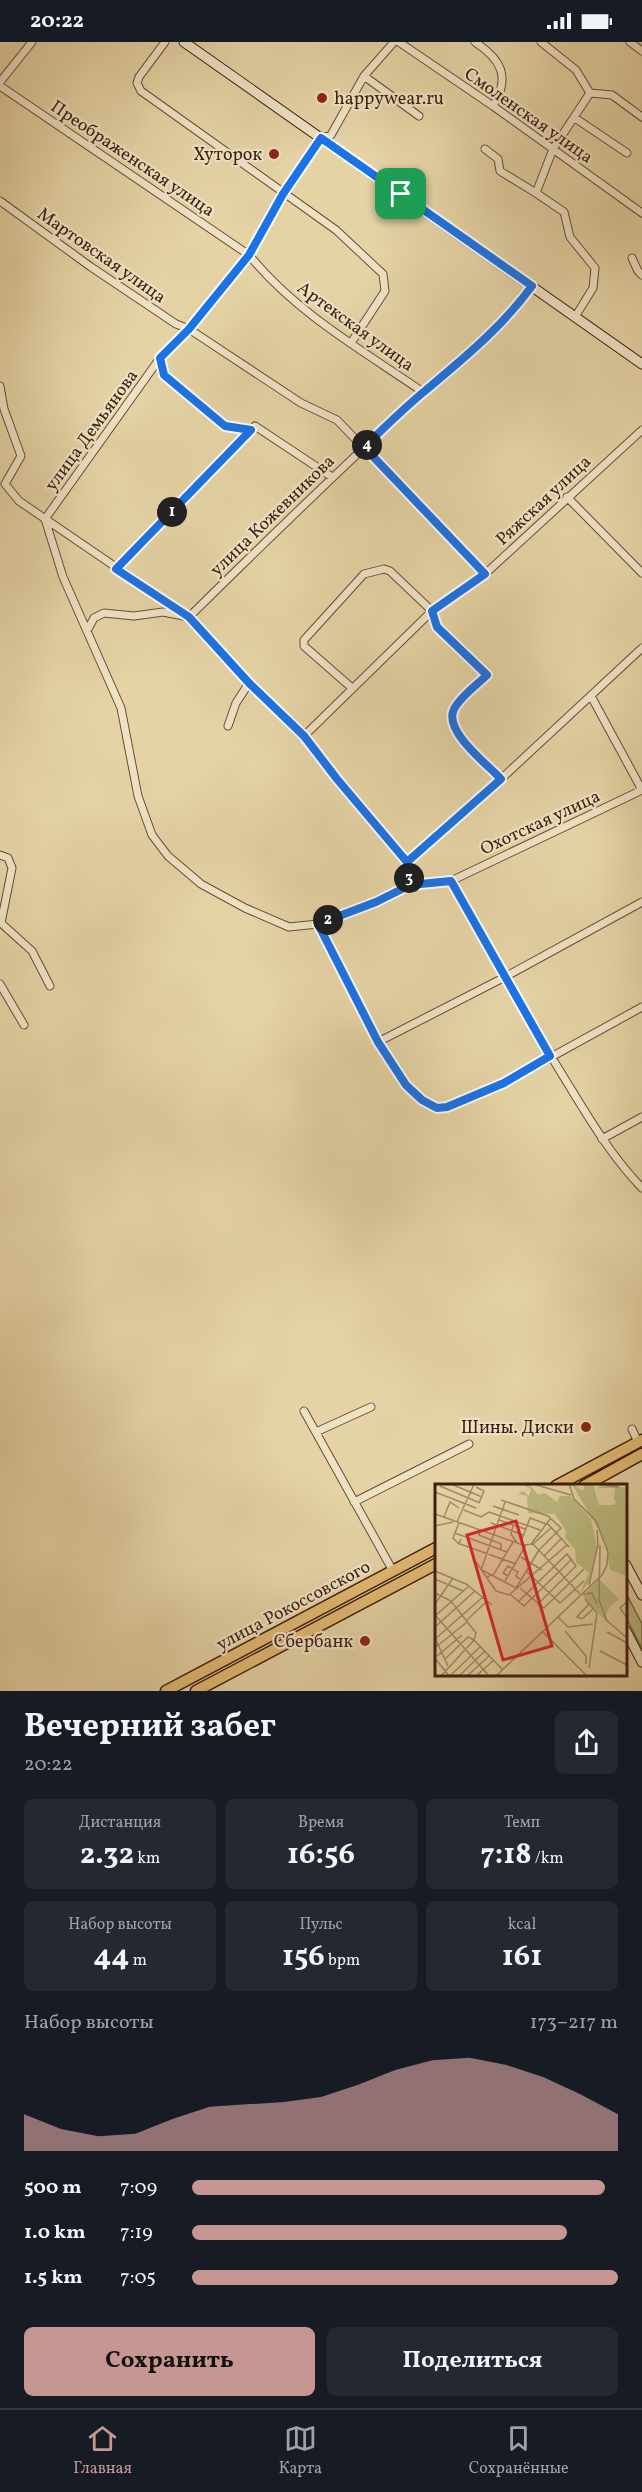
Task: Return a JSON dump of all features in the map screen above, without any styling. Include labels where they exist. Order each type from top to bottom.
[{"type":"highway","points":[[558,1484],[640,1441]]},
{"type":"highway","points":[[585,1484],[642,1454]]},
{"type":"highway","name":"улица Рокоссовского","points":[[165,1691],[435,1549]]},
{"type":"highway","name":"улица Рокоссовского","points":[[196,1691],[435,1565]]},
{"type":"main road","points":[[184,42],[642,364]]},
{"type":"main road","points":[[576,1475],[582,1484]]},
{"type":"main road","points":[[627,1567],[642,1595]]},
{"type":"main road","points":[[627,1632],[642,1662]]},
{"type":"street","points":[[0,84],[32,42]]},
{"type":"street","points":[[165,42],[139,77],[137,83],[141,91],[336,230],[383,274],[385,291],[351,343]]},
{"type":"street","name":"улица Демьянова","points":[[45,519],[160,358],[189,329],[249,255],[283,194],[321,138],[331,135],[364,76],[396,42]]},
{"type":"street","name":"Смоленская улица","points":[[396,42],[493,106],[642,213]]},
{"type":"street","points":[[475,42],[497,59],[501,68],[501,89],[493,106]]},
{"type":"street","points":[[541,42],[576,70],[590,93]]},
{"type":"street","points":[[630,42],[642,51]]},
{"type":"street","points":[[364,76],[419,116]]},
{"type":"street","name":"Преображенская улица","points":[[0,84],[249,255]]},
{"type":"street","points":[[590,93],[612,95],[642,117]]},
{"type":"street","points":[[536,193],[553,148],[576,118],[590,93]]},
{"type":"street","points":[[576,118],[627,153]]},
{"type":"street","points":[[485,149],[498,159],[500,171],[564,212],[570,237],[595,268],[593,288],[574,316]]},
{"type":"street","name":"Мартовская улица","points":[[0,201],[91,267],[176,324],[189,329],[301,403],[337,420],[485,574]]},
{"type":"street","name":"Артекская улица","points":[[249,255],[267,277],[296,304],[423,392]]},
{"type":"street","points":[[632,258],[642,275]]},
{"type":"street","name":"улица Кожевникова","points":[[189,617],[364,447],[423,392],[475,349],[507,318],[532,286]]},
{"type":"street","points":[[160,358],[164,375],[225,426],[251,430]]},
{"type":"street","points":[[0,386],[4,409],[21,456],[5,484],[19,501],[189,617],[249,683],[304,736],[407,862],[410,885],[376,902],[318,924],[289,927],[254,912],[201,884],[168,856],[152,835],[138,796],[121,708],[88,629],[63,577],[45,519]]},
{"type":"street","points":[[116,569],[255,426],[332,477]]},
{"type":"street","name":"Ряжская улица","points":[[304,736],[432,611],[485,574],[642,430]]},
{"type":"street","points":[[567,497],[642,573]]},
{"type":"street","points":[[352,688],[304,646],[304,640],[364,574],[384,569],[390,571],[432,611],[437,627],[487,675],[454,710],[452,725],[460,737],[501,779]]},
{"type":"street","points":[[88,629],[94,618],[104,613],[134,616],[163,612],[189,617]]},
{"type":"street","points":[[407,862],[501,779],[642,648]]},
{"type":"street","points":[[228,726],[236,703],[249,683]]},
{"type":"street","points":[[591,696],[642,790]]},
{"type":"street","name":"Охотская улица","points":[[410,885],[451,881],[642,790]]},
{"type":"street","points":[[0,855],[8,858],[12,868],[0,923],[32,951],[50,986]]},
{"type":"street","points":[[451,881],[550,1056],[602,1139],[642,1188]]},
{"type":"street","points":[[378,1042],[505,977],[642,902]]},
{"type":"street","points":[[318,924],[378,1042],[406,1085],[422,1100],[437,1108],[447,1107],[504,1083],[642,1007]]},
{"type":"street","points":[[0,984],[24,1025]]},
{"type":"street","points":[[602,1139],[642,1117]]},
{"type":"street","points":[[316,1432],[371,1407]]},
{"type":"street","points":[[304,1411],[393,1571]]},
{"type":"street","points":[[632,1429],[640,1441]]},
{"type":"street","points":[[354,1502],[469,1444]]},
{"type":"shaded area","points":[[627,1595],[642,1624],[642,1649],[627,1619]]},
{"type":"place","name":"happywear.ru","points":[[322,98]]},
{"type":"place","name":"Хуторок","points":[[274,154]]},
{"type":"place","name":"Шины. Диски","points":[[586,1427]]},
{"type":"place","name":"Сбербанк","points":[[365,1641]]},
{"type":"route","points":[[401,194],[321,138],[283,194],[249,255],[189,329],[160,358],[164,375],[225,426],[251,430],[116,569],[189,617],[249,683],[304,736],[407,862],[410,885],[376,902],[318,924],[378,1042],[406,1085],[422,1100],[437,1108],[447,1107],[504,1083],[550,1056],[451,881],[410,885],[407,862],[501,779],[460,737],[452,725],[454,710],[487,675],[437,627],[432,611],[485,574],[364,447],[423,392],[475,349],[507,318],[532,286],[401,194]]}]
